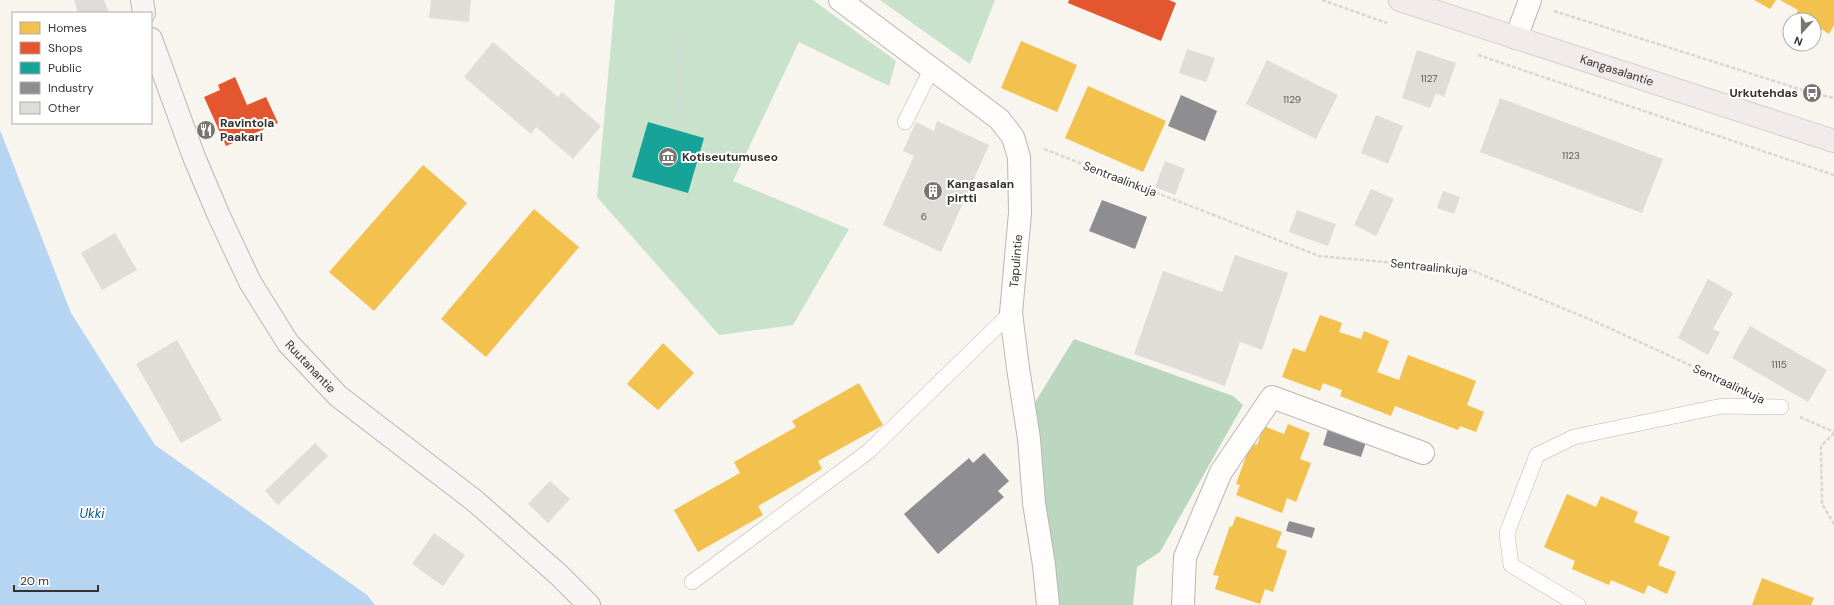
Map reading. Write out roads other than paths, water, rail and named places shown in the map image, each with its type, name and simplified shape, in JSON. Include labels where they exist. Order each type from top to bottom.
[{"type":"main road","points":[[142,0],[144,12]]},
{"type":"main road","name":"Kangasalantie","points":[[1400,0],[1834,140]]},
{"type":"main road","name":"Ruutanantie","points":[[152,42],[194,157],[219,216],[250,282],[288,343],[338,396],[475,501],[559,575],[589,605]]},
{"type":"street","name":"Tapulintie","points":[[840,0],[931,70],[999,119],[1013,137],[1019,157],[1020,213],[1011,313],[1029,439],[1034,503],[1044,565],[1048,605]]},
{"type":"street","points":[[1516,38],[1529,2]]},
{"type":"street","points":[[1183,605],[1185,557],[1221,472],[1272,396],[1423,453]]},
{"type":"lane","points":[[905,122],[931,70]]},
{"type":"lane","points":[[692,582],[868,452],[1011,313]]},
{"type":"lane","points":[[1578,605],[1511,565],[1507,533],[1537,455],[1574,437],[1722,406],[1781,408]]},
{"type":"water","name":"Ukki","points":[[0,130],[71,313],[155,445],[367,595],[375,605],[0,605]]},
{"type":"place","name":"Urkutehdas","points":[[1812,93]]},
{"type":"place","name":"Ravintola Paakari","points":[[206,130]]},
{"type":"place","name":"Kotiseutumuseo","points":[[668,157]]},
{"type":"place","name":"Kangasalan pirtti","points":[[933,191]]}]
